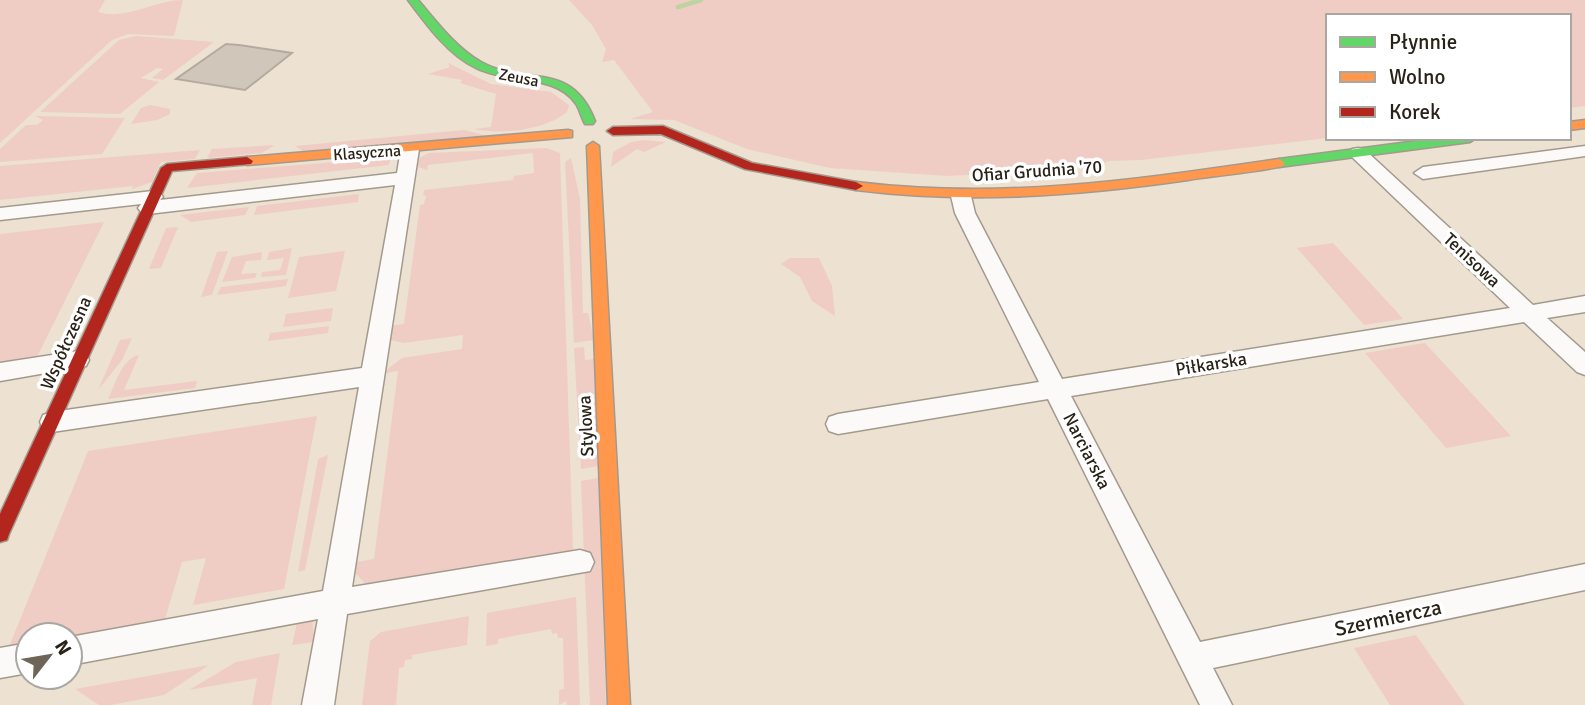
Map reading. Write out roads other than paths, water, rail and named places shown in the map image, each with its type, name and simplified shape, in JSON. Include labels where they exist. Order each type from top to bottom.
[{"type":"street","name":"Zeusa","points":[[414,0],[476,64],[490,71],[567,87],[581,96],[587,107],[589,121]]},
{"type":"street","points":[[589,121],[606,123],[613,131],[608,140],[593,146],[574,144],[568,134],[575,126],[589,121]]},
{"type":"street","name":"Ofiar Grudnia '70","points":[[613,131],[663,130],[749,166],[807,179],[891,191],[961,196],[1049,191],[1154,180],[1455,140]]},
{"type":"street","name":"Klasyczna","points":[[167,168],[568,134]]},
{"type":"street","points":[[1532,140],[1551,155]]},
{"type":"street","name":"Stylowa","points":[[593,146],[619,705]]},
{"type":"street","points":[[318,705],[403,178],[410,149]]},
{"type":"street","points":[[1423,173],[1585,151]]},
{"type":"street","name":"Tenisowa","points":[[1359,153],[1585,366]]},
{"type":"street","name":"Współczesna","points":[[0,534],[167,168]]},
{"type":"street","points":[[0,214],[403,178]]},
{"type":"street","name":"Narciarska","points":[[961,196],[965,213],[1216,705]]},
{"type":"street","name":"Piłkarska","points":[[838,424],[1585,304]]},
{"type":"street","points":[[0,372],[78,360]]},
{"type":"street","points":[[52,422],[371,376]]},
{"type":"street","points":[[84,648],[335,602],[372,599],[580,562]]},
{"type":"street","name":"Szermiercza","points":[[1192,658],[1585,578]]},
{"type":"waterway","points":[[678,7],[701,0]]}]
